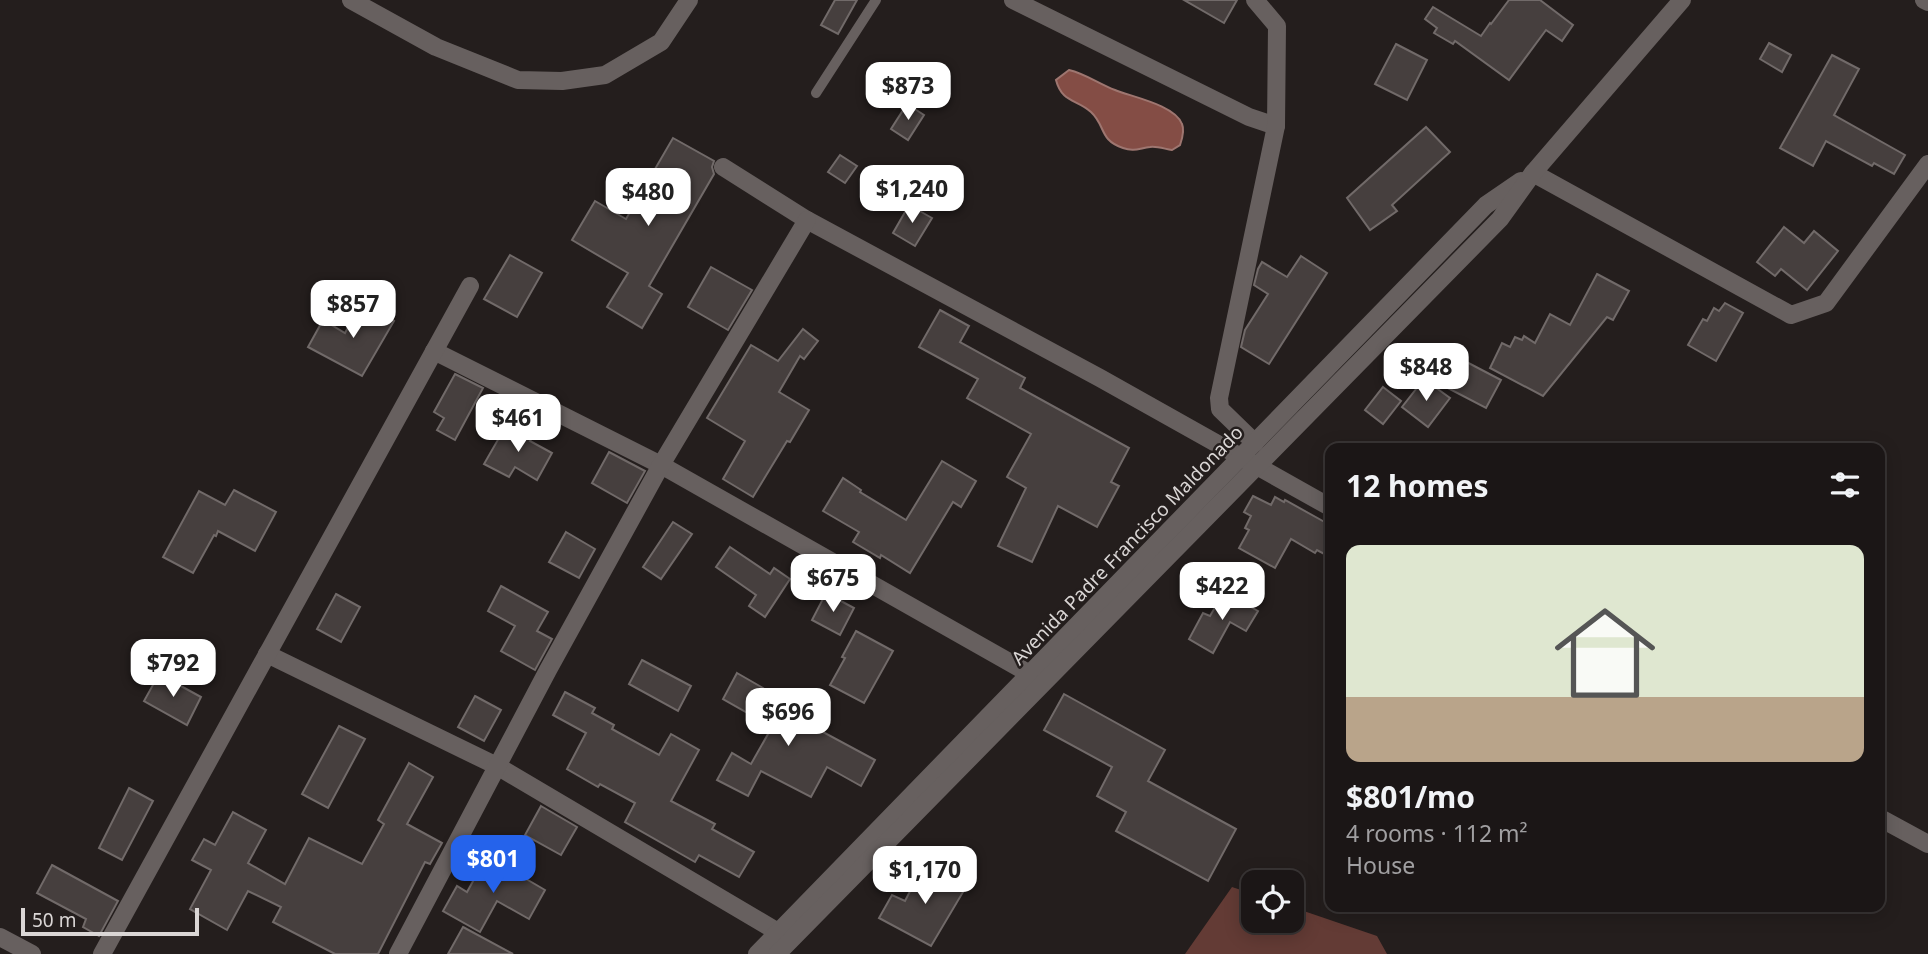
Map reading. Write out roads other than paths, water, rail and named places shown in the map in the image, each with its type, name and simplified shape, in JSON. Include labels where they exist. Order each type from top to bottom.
[{"type":"street","points":[[351,0],[436,47],[519,80],[562,81],[605,75],[661,42],[689,0]]},
{"type":"street","points":[[1013,0],[1249,117],[1276,126]]},
{"type":"street","points":[[1255,0],[1277,26],[1276,126],[1219,398],[1220,409],[1255,443]]},
{"type":"street","name":"Avenida Padre Francisco Maldonado","points":[[757,954],[1030,674],[1500,219],[1533,173],[1682,0]]},
{"type":"street","points":[[1533,173],[1791,316],[1826,303],[1928,164]]},
{"type":"street","points":[[723,167],[807,220],[1135,397],[1325,503]]},
{"type":"street","name":"Avenida Padre Francisco Maldonado","points":[[777,954],[1248,462],[1255,443],[1486,205],[1533,173]]},
{"type":"street","points":[[398,954],[661,465],[807,220]]},
{"type":"street","points":[[102,954],[470,286]]},
{"type":"street","points":[[434,351],[661,465],[1030,674]]},
{"type":"street","points":[[267,654],[497,766],[778,932]]},
{"type":"street","points":[[1885,821],[1928,844]]},
{"type":"street","points":[[0,937],[32,954]]},
{"type":"lane","points":[[816,93],[876,0]]}]
